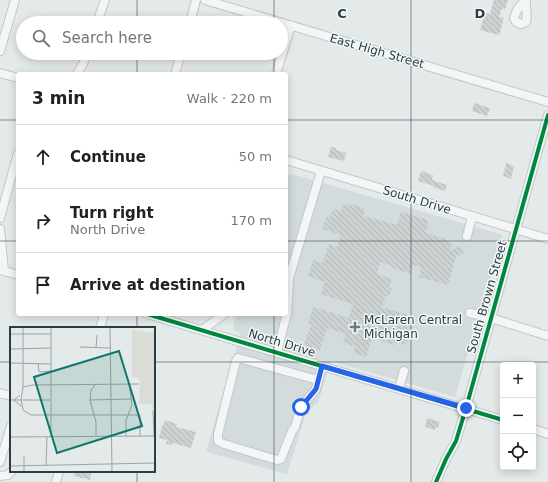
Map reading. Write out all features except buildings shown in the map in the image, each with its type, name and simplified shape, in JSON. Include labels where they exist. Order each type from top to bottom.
[{"type":"street","points":[[0,51],[15,0]]},
{"type":"street","points":[[99,16],[105,0]]},
{"type":"street","points":[[192,16],[196,0]]},
{"type":"street","name":"East High Street","points":[[205,0],[260,16]]},
{"type":"street","name":"East High Street","points":[[288,24],[548,102]]},
{"type":"street","points":[[288,35],[291,25]]},
{"type":"street","points":[[78,72],[84,60]]},
{"type":"street","points":[[176,72],[179,60]]},
{"type":"street","points":[[277,72],[280,60]]},
{"type":"street","points":[[0,73],[16,77]]},
{"type":"street","name":"South Brown Street","points":[[436,482],[456,441],[517,230],[548,115]]},
{"type":"street","name":"South Drive","points":[[288,161],[548,239]]},
{"type":"street","points":[[288,313],[289,278],[321,171]]},
{"type":"street","points":[[0,218],[15,178]]},
{"type":"street","points":[[467,236],[472,217]]},
{"type":"street","points":[[0,229],[2,270],[16,274]]},
{"type":"street","points":[[470,313],[548,336]]},
{"type":"street","points":[[100,327],[103,316]]},
{"type":"street","name":"North Drive","points":[[153,316],[500,419]]},
{"type":"street","points":[[202,330],[221,316]]},
{"type":"street","points":[[276,352],[287,316]]},
{"type":"street","points":[[318,380],[238,358],[218,434],[218,441],[277,460],[281,459],[295,427],[301,407],[316,389],[322,366]]},
{"type":"street","points":[[399,388],[404,371]]},
{"type":"street","points":[[0,393],[10,396]]},
{"type":"street","points":[[0,462],[10,429]]},
{"type":"street","points":[[536,430],[548,434]]},
{"type":"street","points":[[0,476],[8,475],[11,472]]},
{"type":"street","points":[[56,482],[59,472]]},
{"type":"shaded area","name":"McLaren Central Michigan","points":[[292,174],[503,235],[455,397],[331,361],[318,403],[306,412],[287,474],[206,452],[241,332],[234,331],[236,316],[288,316],[288,175]]},
{"type":"cycle path","points":[[436,482],[456,441],[548,115]]},
{"type":"cycle path","points":[[154,316],[500,419]]},
{"type":"place","name":"McLaren Central Michigan","points":[[355,327]]},
{"type":"route","points":[[301,407],[316,389],[322,366],[466,408]]}]
